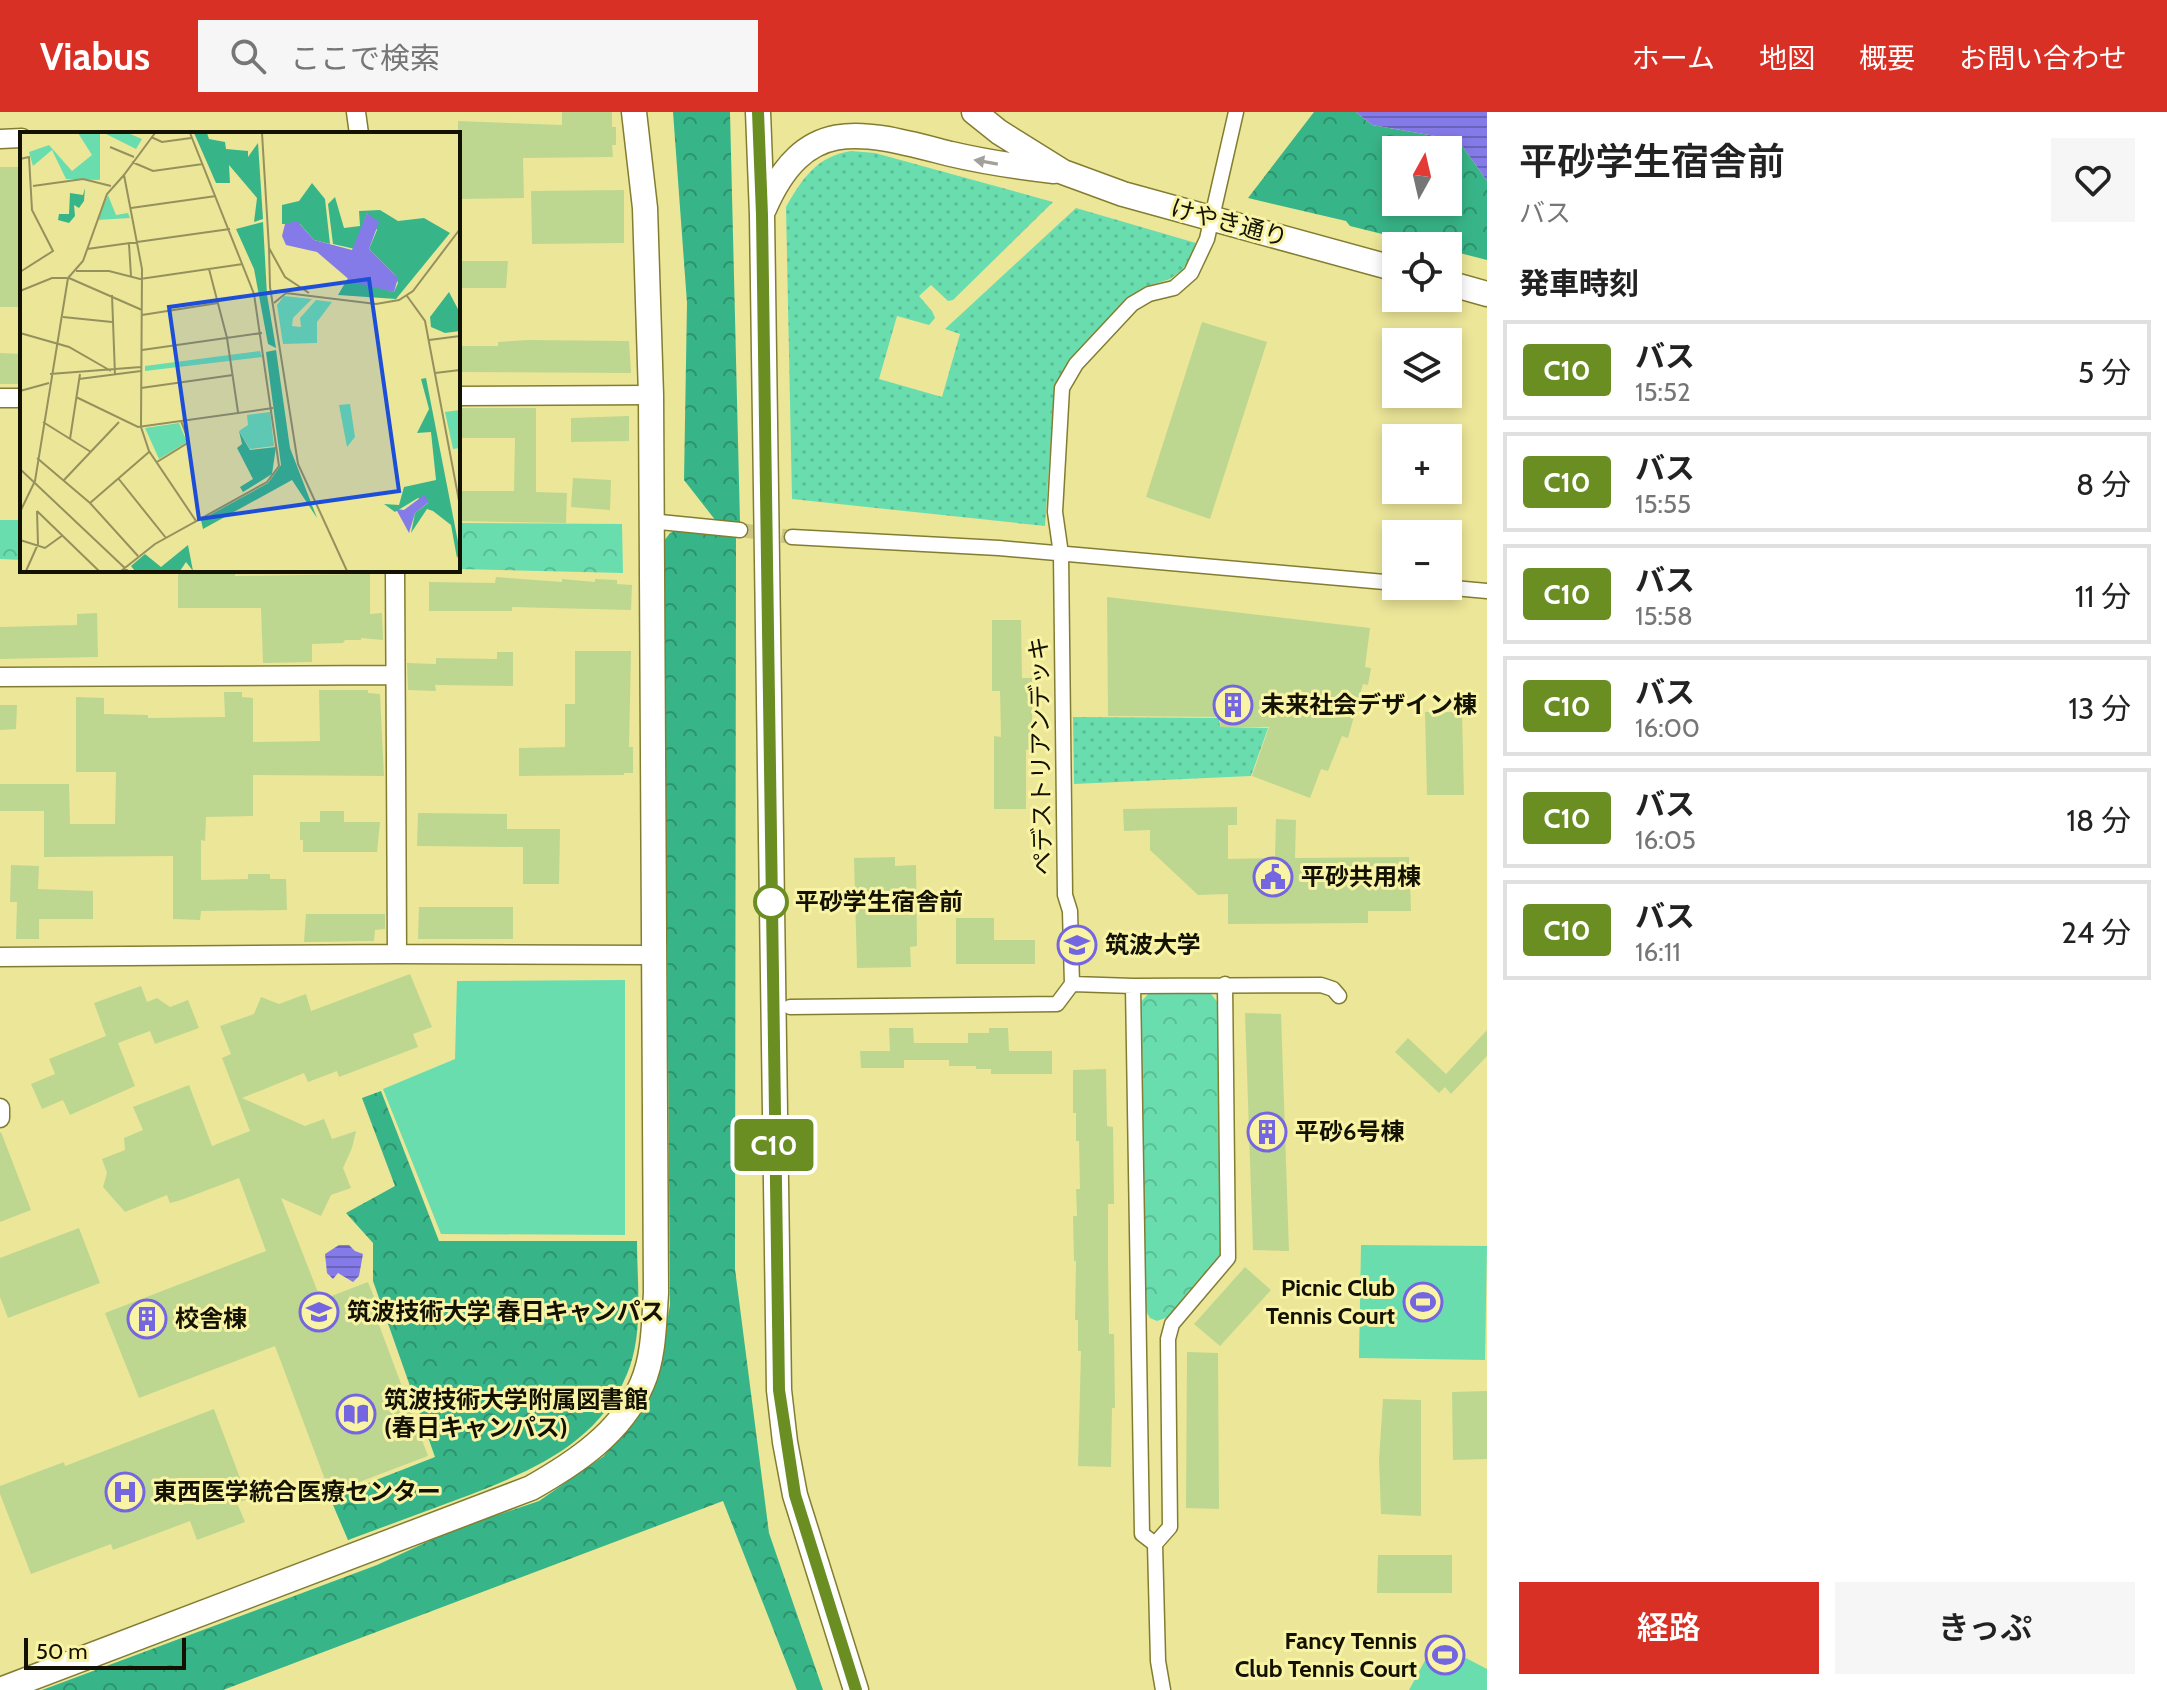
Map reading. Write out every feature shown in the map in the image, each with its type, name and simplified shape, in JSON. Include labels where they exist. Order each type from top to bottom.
[{"type":"street","points":[[356,112],[359,132]]},
{"type":"street","points":[[0,1690],[531,1488],[566,1468],[595,1446],[618,1422],[642,1385],[654,1332],[656,1293],[651,395],[645,208],[634,112]]},
{"type":"street","points":[[758,112],[779,1390],[795,1495],[856,1690]]},
{"type":"street","points":[[974,112],[999,132],[1063,172]]},
{"type":"street","name":"ペデストリアンデッキ","points":[[1072,984],[1070,911],[1065,895],[1061,554],[1055,512],[1062,388],[1076,364],[1132,304],[1149,294],[1174,288],[1191,273],[1207,239],[1236,112]]},
{"type":"street","points":[[762,215],[775,183],[802,151],[840,132],[863,132],[985,162],[1063,172]]},
{"type":"street","points":[[0,139],[20,138]]},
{"type":"street","name":"けやき通り","points":[[1063,172],[1123,194],[1382,265]]},
{"type":"street","points":[[1462,287],[1487,294]]},
{"type":"street","points":[[460,396],[651,395]]},
{"type":"street","points":[[650,521],[740,530]]},
{"type":"street","points":[[792,537],[1061,554],[1382,582]]},
{"type":"street","points":[[395,572],[397,954]]},
{"type":"street","points":[[1462,589],[1487,591]]},
{"type":"street","points":[[0,677],[394,675]]},
{"type":"street","points":[[0,957],[653,955]]},
{"type":"street","points":[[790,1007],[1057,1004],[1072,984],[1321,985],[1333,989],[1339,996]]},
{"type":"street","points":[[1163,1690],[1158,1661],[1155,1544],[1170,1527],[1168,1339],[1172,1324],[1228,1258],[1225,984]]},
{"type":"street","points":[[1133,986],[1142,1534],[1155,1544]]},
{"type":"street","points":[[0,1108],[0,1118]]},
{"type":"street","points":[[1138,1339],[1168,1339]]},
{"type":"green space","points":[[673,112],[730,112],[740,523],[716,521],[684,480],[687,303]]},
{"type":"green space","points":[[1314,112],[1356,112],[1372,125],[1435,136],[1382,136],[1382,216],[1462,216],[1462,146],[1487,181],[1487,260],[1462,254],[1462,232],[1382,234],[1350,226],[1346,221],[1248,198]]},
{"type":"green space","points":[[851,151],[875,153],[1053,202],[953,300],[948,301],[931,285],[919,296],[935,318],[929,325],[897,316],[879,379],[942,397],[960,334],[945,329],[1076,208],[1196,243],[1182,270],[1129,298],[1065,370],[1054,392],[1045,526],[792,499],[786,207],[812,170],[829,158]]},
{"type":"green space","points":[[0,520],[20,520],[20,560],[0,559]]},
{"type":"green space","points":[[460,523],[622,524],[623,573],[460,569]]},
{"type":"green space","points":[[682,529],[736,534],[735,1269],[769,1533],[823,1690],[797,1690],[723,1501],[223,1690],[42,1690],[377,1565],[453,1530],[539,1501],[604,1456],[656,1383],[670,1305],[664,541],[670,533]]},
{"type":"green space","points":[[1073,717],[1219,718],[1220,727],[1268,728],[1251,776],[1074,784]]},
{"type":"green space","points":[[625,980],[625,1235],[441,1234],[383,1089],[455,1059],[457,981]]},
{"type":"green space","points":[[1148,994],[1211,994],[1219,1004],[1222,1253],[1171,1316],[1157,1321],[1150,1318],[1145,1310],[1140,1003]]},
{"type":"green space","points":[[381,1091],[439,1241],[637,1241],[638,1326],[632,1359],[614,1399],[578,1439],[556,1455],[507,1480],[348,1540],[330,1498],[435,1457],[373,1281],[373,1243],[346,1213],[395,1186],[362,1098]]},
{"type":"green space","name":"Picnic Club Tennis Court","points":[[1361,1245],[1487,1246],[1485,1360],[1359,1358]]},
{"type":"green space","name":"Fancy Tennis Club Tennis Court","points":[[1435,1642],[1487,1669],[1487,1690],[1409,1690]]},
{"type":"shaded area","points":[[1356,112],[1487,112],[1487,181],[1462,146],[1462,136],[1435,136],[1372,125]]},
{"type":"shaded area","points":[[339,1245],[349,1245],[363,1254],[359,1276],[353,1282],[338,1273],[333,1279],[327,1273],[325,1254]]},
{"type":"building","points":[[562,112],[612,112],[612,127],[616,127],[613,157],[523,158],[524,198],[460,199],[458,121],[562,125]]},
{"type":"building","points":[[0,167],[20,167],[20,307],[0,307]]},
{"type":"building","points":[[624,190],[624,243],[532,244],[531,191]]},
{"type":"building","points":[[460,261],[508,261],[506,288],[460,288]]},
{"type":"building","points":[[1202,322],[1267,342],[1210,519],[1146,497]]},
{"type":"building","points":[[629,341],[631,373],[460,372],[460,346],[498,346],[498,342]]},
{"type":"building","points":[[0,353],[20,354],[20,384],[0,384]]},
{"type":"building","points":[[460,408],[536,408],[536,492],[567,493],[566,523],[460,521],[460,491],[514,491],[515,438],[460,438]]},
{"type":"building","points":[[629,416],[629,441],[571,442],[571,418]]},
{"type":"building","points":[[573,478],[611,480],[610,510],[571,507]]},
{"type":"building","points":[[178,572],[235,572],[235,576],[370,574],[370,614],[382,613],[383,640],[361,638],[343,643],[312,644],[312,662],[263,663],[261,608],[178,608]]},
{"type":"building","points":[[496,577],[562,582],[562,579],[617,580],[617,584],[632,585],[631,610],[512,607],[512,611],[429,611],[429,582],[495,583]]},
{"type":"building","name":"未来社会デザイン棟","points":[[1107,597],[1370,628],[1365,667],[1371,668],[1368,685],[1363,684],[1348,738],[1342,736],[1328,771],[1321,769],[1310,798],[1252,776],[1269,727],[1220,727],[1221,717],[1108,716]]},
{"type":"building","points":[[97,613],[98,657],[0,659],[0,627],[77,625],[77,614]]},
{"type":"building","points":[[992,620],[1021,620],[1022,678],[1032,678],[1032,749],[1026,750],[1026,809],[994,809],[994,736],[1001,737],[1000,691],[992,691]]},
{"type":"building","points":[[575,651],[631,651],[629,747],[633,747],[633,773],[519,776],[519,748],[565,747],[565,704],[575,704]]},
{"type":"building","points":[[497,652],[513,652],[513,686],[435,685],[436,691],[408,690],[407,663],[436,664],[436,658],[497,659]]},
{"type":"building","points":[[319,690],[368,690],[368,693],[380,694],[384,776],[253,775],[253,816],[206,817],[205,841],[201,840],[201,880],[248,879],[248,874],[270,874],[270,879],[286,879],[287,910],[201,911],[200,920],[173,919],[173,856],[44,857],[44,811],[0,811],[0,784],[69,784],[70,824],[115,824],[116,772],[76,772],[76,697],[104,698],[104,714],[148,715],[148,718],[225,717],[224,692],[242,692],[242,697],[253,698],[253,742],[320,741]]},
{"type":"building","points":[[0,705],[17,705],[16,729],[0,730]]},
{"type":"building","points":[[1425,712],[1462,712],[1464,795],[1427,795]]},
{"type":"building","name":"平砂共用棟","points":[[1237,807],[1237,825],[1228,825],[1228,859],[1275,858],[1276,819],[1296,820],[1295,858],[1409,857],[1411,911],[1368,911],[1368,923],[1228,924],[1228,894],[1198,895],[1150,850],[1150,830],[1124,831],[1123,809]]},
{"type":"building","points":[[320,811],[344,811],[344,822],[380,822],[377,852],[303,852],[300,822],[320,822]]},
{"type":"building","points":[[418,813],[507,814],[507,829],[560,829],[559,884],[523,884],[523,847],[417,846]]},
{"type":"building","points":[[895,857],[895,866],[916,865],[917,946],[910,947],[911,967],[857,968],[854,858]]},
{"type":"building","points":[[11,865],[39,866],[38,889],[93,891],[93,919],[39,919],[39,939],[16,939],[17,902],[10,902]]},
{"type":"building","points":[[419,907],[513,907],[513,939],[418,939]]},
{"type":"building","points":[[306,914],[385,914],[385,929],[375,930],[374,941],[304,942]]},
{"type":"building","points":[[956,918],[994,918],[994,940],[1035,940],[1035,964],[956,964]]},
{"type":"building","points":[[410,974],[432,1027],[413,1034],[418,1047],[339,1077],[337,1071],[308,1082],[304,1073],[242,1098],[305,1126],[324,1119],[332,1139],[356,1131],[343,1168],[351,1188],[331,1195],[321,1216],[281,1198],[321,1300],[368,1282],[377,1304],[372,1306],[428,1456],[330,1493],[275,1346],[139,1398],[105,1313],[266,1251],[239,1178],[181,1200],[170,1203],[167,1195],[125,1212],[103,1187],[107,1173],[102,1159],[125,1150],[124,1138],[143,1130],[133,1107],[189,1085],[212,1146],[250,1131],[222,1058],[231,1054],[220,1026],[254,1014],[261,997],[279,1004],[306,994],[311,1011]]},
{"type":"building","points":[[141,986],[147,1002],[157,998],[170,1007],[188,1000],[199,1028],[155,1044],[150,1031],[118,1043],[135,1086],[70,1115],[63,1100],[42,1109],[31,1084],[55,1074],[49,1059],[106,1036],[94,1003]]},
{"type":"building","name":"平砂6号棟","points":[[1245,1013],[1281,1014],[1289,1251],[1253,1250]]},
{"type":"building","points":[[889,1028],[913,1028],[914,1043],[968,1043],[968,1033],[989,1033],[989,1028],[1008,1028],[1009,1051],[1052,1051],[1052,1074],[991,1074],[991,1069],[976,1069],[976,1066],[949,1066],[949,1060],[904,1060],[904,1068],[861,1068],[860,1051],[890,1051]]},
{"type":"building","points":[[1487,1030],[1487,1056],[1451,1094],[1445,1087],[1439,1093],[1395,1052],[1408,1038],[1446,1074]]},
{"type":"building","points":[[1106,1069],[1107,1126],[1113,1127],[1114,1204],[1108,1204],[1109,1334],[1114,1334],[1115,1408],[1112,1408],[1111,1467],[1078,1466],[1081,1351],[1078,1351],[1078,1320],[1075,1320],[1073,1216],[1077,1216],[1076,1189],[1080,1189],[1079,1141],[1076,1141],[1076,1113],[1073,1113],[1073,1070]]},
{"type":"building","points":[[0,1133],[31,1210],[0,1222]]},
{"type":"building","points":[[79,1228],[100,1283],[8,1318],[0,1297],[0,1258]]},
{"type":"building","points":[[1245,1267],[1271,1290],[1220,1346],[1194,1324]]},
{"type":"building","points":[[1187,1352],[1218,1353],[1219,1509],[1186,1508]]},
{"type":"building","points":[[1487,1391],[1487,1459],[1453,1460],[1452,1392]]},
{"type":"building","points":[[1383,1399],[1421,1400],[1421,1516],[1381,1514],[1379,1460]]},
{"type":"building","name":"東西医学統合医療センター","points":[[214,1409],[248,1499],[237,1503],[245,1522],[197,1540],[190,1521],[113,1550],[111,1544],[31,1574],[0,1494],[0,1486],[64,1462],[65,1466]]},
{"type":"building","points":[[1378,1555],[1452,1555],[1452,1593],[1377,1593]]},
{"type":"tunnel","points":[[740,530],[792,537]]},
{"type":"bus line","name":"C10","points":[[758,112],[779,1390],[795,1495],[856,1690]]},
{"type":"place","name":"未来社会デザイン棟","points":[[1233,705]]},
{"type":"place","name":"平砂共用棟","points":[[1273,877]]},
{"type":"place","name":"平砂学生宿舎前","points":[[771,902]]},
{"type":"place","name":"筑波大学","points":[[1077,945]]},
{"type":"place","name":"平砂6号棟","points":[[1267,1132]]},
{"type":"place","name":"Picnic Club Tennis Court","points":[[1423,1302]]},
{"type":"place","name":"筑波技術大学 春日キャンパス","points":[[319,1312]]},
{"type":"place","name":"校舎棟","points":[[147,1319]]},
{"type":"place","name":"筑波技術大学附属図書館 (春日キャンパス)","points":[[356,1414]]},
{"type":"place","name":"東西医学統合医療センター","points":[[125,1492]]},
{"type":"place","name":"Fancy Tennis Club Tennis Court","points":[[1445,1655]]}]
